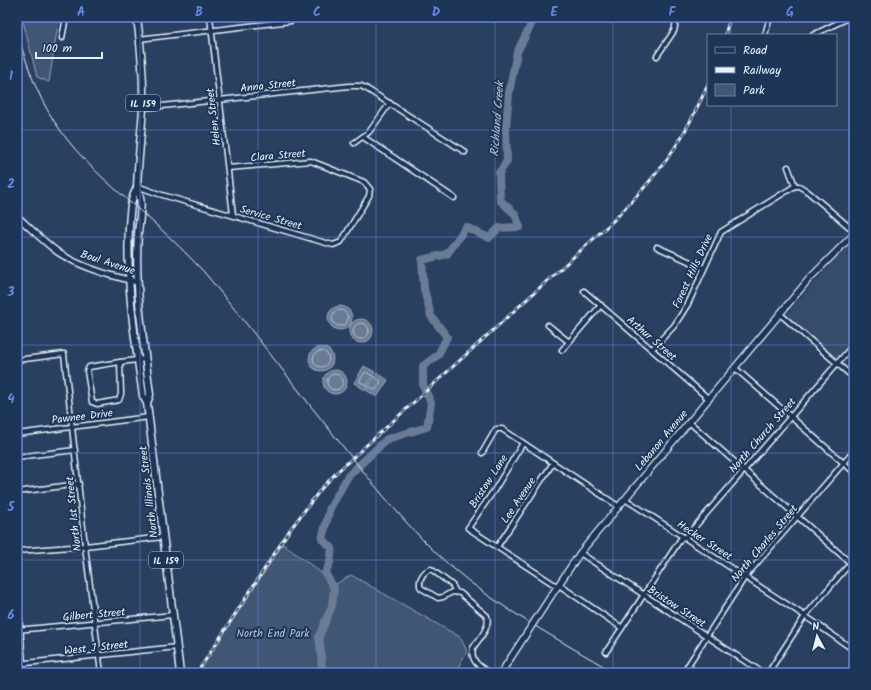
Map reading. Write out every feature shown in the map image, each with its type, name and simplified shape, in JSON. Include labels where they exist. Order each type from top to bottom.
[{"type":"main road","name":"North Illinois Street","points":[[137,17],[141,58],[143,108],[137,187],[140,198],[137,242],[137,282],[150,395],[147,403]]},
{"type":"main road","name":"North Illinois Street","points":[[137,187],[132,197],[128,280],[137,360],[143,396],[147,403],[149,417],[180,673]]},
{"type":"main road","name":"Lebanon Avenue","points":[[501,673],[580,553],[809,279],[854,233]]},
{"type":"street","points":[[62,38],[66,17]]},
{"type":"street","name":"Helen Street","points":[[210,17],[233,215]]},
{"type":"street","points":[[657,56],[674,31],[677,17]]},
{"type":"street","points":[[765,34],[770,17]]},
{"type":"street","points":[[815,34],[844,20],[846,17]]},
{"type":"street","points":[[139,38],[291,21]]},
{"type":"street","name":"Anna Street","points":[[143,108],[349,86],[361,86],[465,152]]},
{"type":"street","points":[[354,143],[369,132],[390,103]]},
{"type":"street","points":[[363,137],[454,198]]},
{"type":"street","name":"Clara Street","points":[[228,168],[311,161],[364,182],[370,189]]},
{"type":"street","points":[[788,166],[795,186],[799,186],[806,190],[854,233]]},
{"type":"street","name":"Forest Hills Drive","points":[[652,349],[674,326],[688,304],[721,232],[795,186]]},
{"type":"street","name":"Service Street","points":[[137,187],[333,245],[342,242],[369,196],[370,189]]},
{"type":"street","name":"Boul Avenue","points":[[17,216],[46,243],[63,255],[82,265],[137,282]]},
{"type":"street","points":[[657,247],[704,268]]},
{"type":"street","name":"Arthur Street","points":[[584,291],[708,399]]},
{"type":"street","points":[[562,350],[601,305]]},
{"type":"street","points":[[780,314],[854,378]]},
{"type":"street","points":[[548,325],[569,342]]},
{"type":"street","name":"North Church Street","points":[[606,652],[684,537],[790,416],[838,364],[854,344]]},
{"type":"street","name":"North 1st Street","points":[[17,360],[64,354],[85,546],[101,673]]},
{"type":"street","points":[[120,362],[121,394],[119,400],[97,404],[92,402],[87,371],[89,367],[120,362],[146,359]]},
{"type":"street","points":[[735,368],[854,472]]},
{"type":"street","name":"Pawnee Drive","points":[[17,434],[149,417]]},
{"type":"street","points":[[689,422],[852,565]]},
{"type":"street","points":[[482,453],[496,429],[502,429],[618,506]]},
{"type":"street","name":"Bristow Lane","points":[[497,547],[468,528],[495,489],[523,443]]},
{"type":"street","points":[[17,457],[75,450]]},
{"type":"street","name":"North Charles Street","points":[[682,673],[746,577],[854,451]]},
{"type":"street","name":"Lee Avenue","points":[[497,547],[553,463]]},
{"type":"street","points":[[17,492],[79,484]]},
{"type":"street","name":"Hecker Street","points":[[625,499],[746,577],[854,650]]},
{"type":"street","points":[[17,551],[85,546],[163,537]]},
{"type":"street","points":[[497,547],[622,628]]},
{"type":"street","name":"Bristow Street","points":[[580,553],[763,673]]},
{"type":"street","points":[[768,673],[805,616],[852,565],[854,559]]},
{"type":"street","points":[[456,592],[438,598],[421,588],[420,578],[431,569],[452,585],[456,592],[460,593],[488,616],[488,626],[473,648],[472,652],[475,664],[489,673]]},
{"type":"street","points":[[17,596],[23,663]]},
{"type":"street","name":"Gilbert Street","points":[[19,630],[173,615]]},
{"type":"street","name":"West J Street","points":[[17,664],[177,647]]},
{"type":"street","points":[[687,666],[698,673]]},
{"type":"shaded area","points":[[846,247],[854,254],[854,339],[836,359],[786,315]]},
{"type":"green space","points":[[22,17],[59,17],[49,82],[37,77]]},
{"type":"green space","name":"North End Park","points":[[283,544],[336,584],[351,575],[460,637],[467,651],[455,673],[392,673],[368,670],[362,673],[198,673]]},
{"type":"water","points":[[340,306],[345,307],[351,313],[351,323],[345,329],[340,330],[335,329],[329,323],[328,318],[329,313],[335,307]]},
{"type":"water","points":[[361,319],[366,320],[372,326],[372,336],[366,342],[361,343],[356,342],[350,336],[349,331],[350,326],[356,320]]},
{"type":"water","points":[[321,347],[326,348],[332,354],[332,364],[326,370],[321,371],[316,370],[310,364],[309,359],[310,354],[316,348]]},
{"type":"water","points":[[364,366],[375,372],[365,390],[354,383]]},
{"type":"water","points":[[335,370],[340,371],[346,377],[346,387],[340,393],[335,394],[330,393],[324,387],[323,382],[324,377],[330,371]]},
{"type":"water","points":[[377,373],[388,380],[377,397],[366,390]]},
{"type":"waterway","name":"Richland Creek","points":[[321,673],[319,636],[332,606],[334,588],[325,573],[330,563],[332,548],[322,539],[330,508],[348,476],[387,439],[427,427],[431,403],[423,385],[423,366],[438,355],[447,337],[431,316],[424,289],[422,260],[447,254],[466,227],[489,238],[499,228],[520,227],[515,214],[500,200],[499,173],[507,161],[506,127],[509,93],[517,52],[535,17]]},
{"type":"tram line","points":[[17,31],[37,89],[64,136],[100,175],[167,235],[204,272],[349,454],[409,525],[448,564],[487,595],[529,622],[615,673]]},
{"type":"railway","points":[[725,34],[730,17]]},
{"type":"railway","points":[[197,673],[289,531],[321,489],[337,472],[622,212],[643,190],[671,154],[689,124],[707,87]]}]
